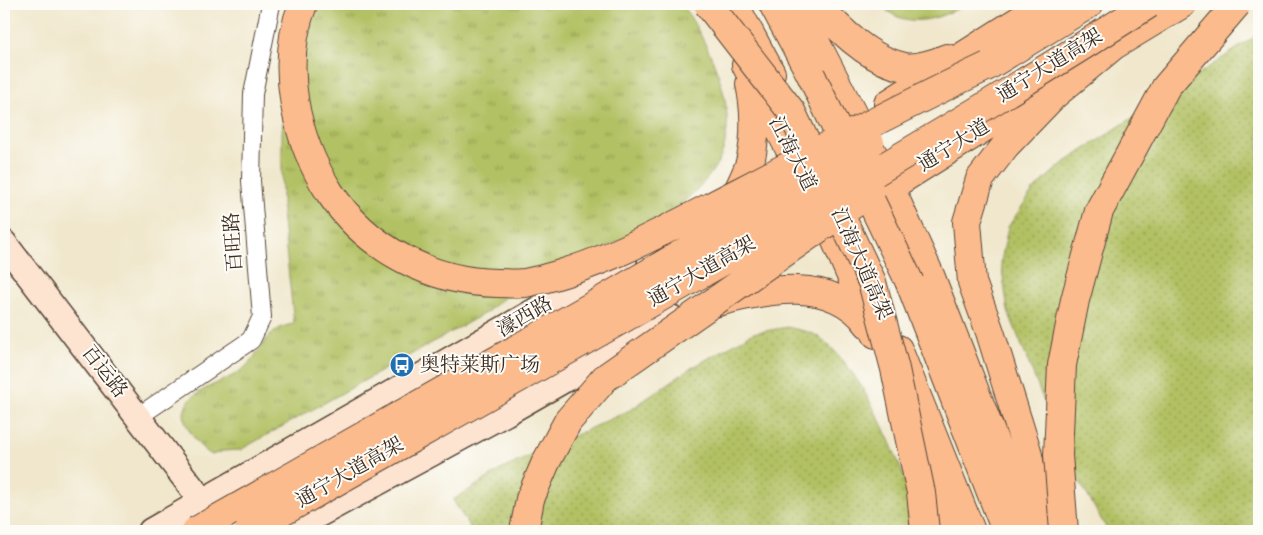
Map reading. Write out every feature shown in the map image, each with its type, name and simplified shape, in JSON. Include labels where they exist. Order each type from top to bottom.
[{"type":"main road","points":[[303,4],[293,51],[293,87],[298,118],[308,153],[320,177],[340,207],[366,235],[405,262],[447,276],[481,282],[523,283],[580,268],[667,229],[908,104],[988,66]]},
{"type":"main road","points":[[708,4],[791,112]]},
{"type":"main road","name":"江海大道","points":[[714,4],[794,161],[829,225],[877,335],[952,531]]},
{"type":"main road","name":"江海大道高架","points":[[734,4],[791,112],[872,282],[971,531]]},
{"type":"main road","name":"江海大道高架","points":[[773,4],[811,75],[910,283],[1006,531]]},
{"type":"main road","points":[[796,4],[890,187],[930,275],[1029,531]]},
{"type":"main road","points":[[816,4],[828,17],[874,55],[906,68],[938,62],[991,38]]},
{"type":"main road","points":[[794,161],[1045,4]]},
{"type":"main road","name":"通宁大道高架","points":[[196,531],[601,302],[874,140],[988,66],[1089,4]]},
{"type":"main road","name":"通宁大道高架","points":[[249,531],[612,325],[1014,90],[1149,4]]},
{"type":"main road","name":"通宁大道","points":[[829,225],[1112,46],[1182,4]]},
{"type":"main road","points":[[1064,531],[1058,455],[1062,366],[1075,300],[1099,211],[1166,87],[1237,4]]},
{"type":"main road","points":[[1044,531],[1026,451],[990,332],[972,282],[967,222],[980,179],[1006,145],[1053,96],[1112,46]]},
{"type":"main road","points":[[736,195],[751,159],[754,136],[753,98],[745,62]]},
{"type":"main road","points":[[524,531],[530,499],[546,462],[568,421],[605,378],[718,301],[1014,90]]},
{"type":"main road","name":"濠西路","points":[[151,531],[794,161]]},
{"type":"main road","points":[[288,531],[506,413],[829,225]]},
{"type":"main road","name":"百运路","points":[[4,243],[139,416],[203,502]]},
{"type":"main road","points":[[872,282],[895,369],[922,493],[925,531]]},
{"type":"main road","points":[[681,312],[749,294],[782,289],[812,292],[845,301],[861,314],[877,335]]},
{"type":"main road","points":[[983,412],[1026,451],[1068,531]]},
{"type":"street","name":"百旺路","points":[[139,416],[251,340],[262,317],[251,182],[253,94],[271,4]]},
{"type":"green space","points":[[308,4],[682,4],[703,39],[720,79],[727,121],[725,141],[719,160],[708,178],[693,194],[654,222],[611,245],[516,290],[487,312],[240,450],[223,451],[212,455],[201,447],[189,430],[184,417],[186,406],[201,391],[244,368],[276,330],[294,324],[282,212],[282,134],[285,89]]},
{"type":"green space","points":[[880,4],[966,4],[945,15],[922,20],[911,20],[900,18]]},
{"type":"green space","points":[[1259,34],[1259,531],[1108,531],[1082,486],[1043,399],[1008,311],[1001,262],[1008,227],[1034,189],[1061,165]]},
{"type":"green space","points":[[788,327],[817,336],[835,352],[852,373],[882,425],[924,531],[472,531],[453,500],[504,468],[630,410],[688,370],[753,333]]},
{"type":"place","name":"奥特莱斯广场","points":[[402,365]]}]
